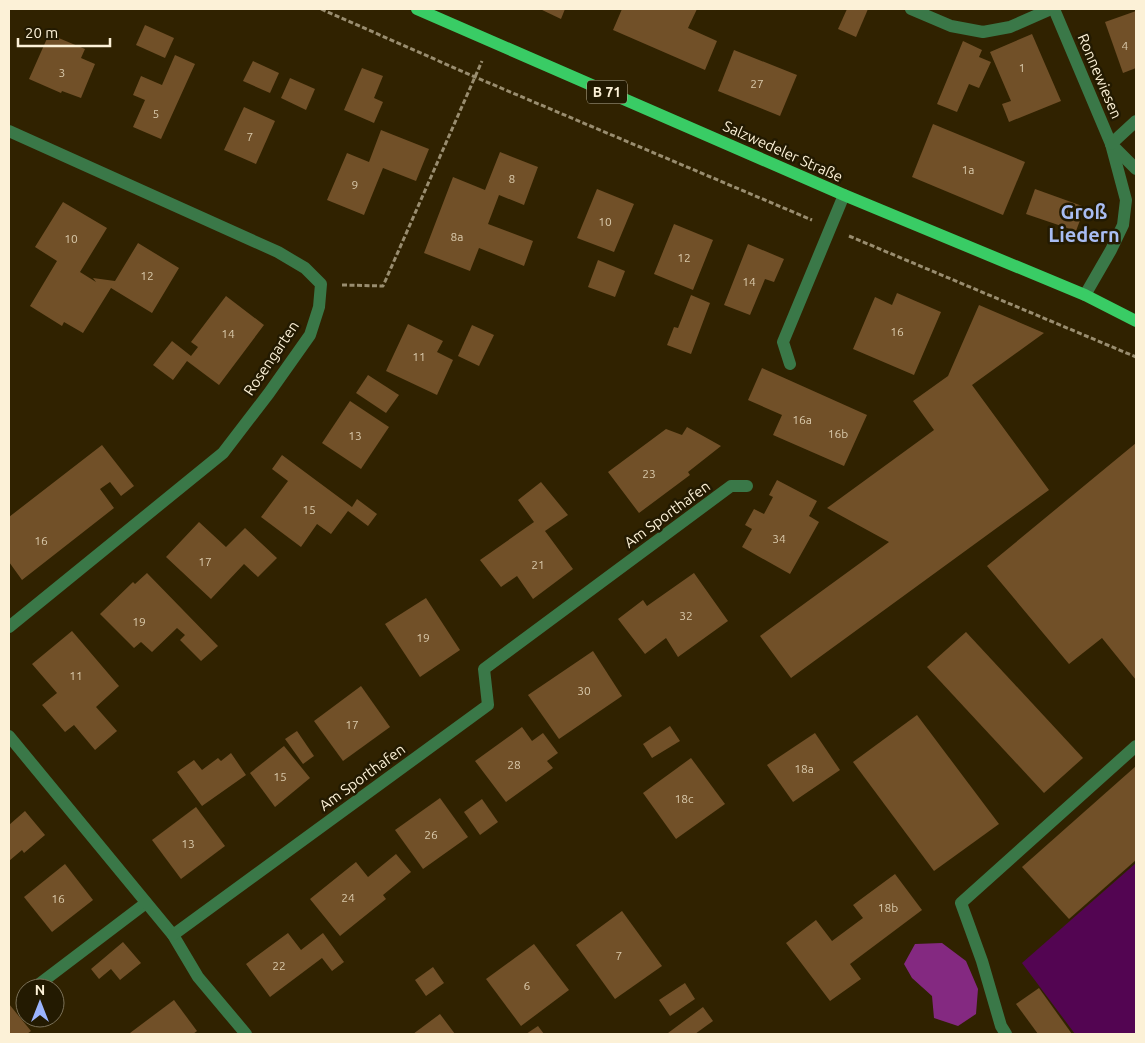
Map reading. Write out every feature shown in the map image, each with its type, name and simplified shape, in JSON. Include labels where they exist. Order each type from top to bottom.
[{"type":"main road","name":"Salzwedeler Straße","points":[[417,9],[844,195],[1085,295],[1135,318]]},
{"type":"street","points":[[910,9],[951,26],[983,32],[1010,27],[1052,9]]},
{"type":"street","name":"Ronnewiesen","points":[[1052,9],[1111,144],[1126,200],[1123,225],[1085,295]]},
{"type":"street","points":[[1136,121],[1111,144],[1136,169]]},
{"type":"street","points":[[9,131],[278,252],[305,268],[321,284]]},
{"type":"street","points":[[790,364],[784,342],[844,195]]},
{"type":"street","name":"Rosengarten","points":[[9,628],[223,454],[310,336],[319,307],[321,284]]},
{"type":"street","name":"Am Sporthafen","points":[[173,935],[488,705],[484,669],[731,486],[747,486]]},
{"type":"street","points":[[9,736],[173,935],[198,976],[246,1034]]},
{"type":"street","points":[[1006,1034],[1001,1026],[982,961],[961,903],[1136,746]]},
{"type":"street","points":[[47,978],[146,903]]},
{"type":"path","points":[[321,9],[475,77],[1136,357]]},
{"type":"path","points":[[321,284],[383,286],[491,41]]},
{"type":"shaded area","points":[[1136,863],[1136,1034],[1075,1034],[1022,963]]},
{"type":"shaded area","points":[[942,943],[966,961],[978,989],[976,1014],[958,1026],[934,1018],[932,996],[912,978],[904,964],[915,944]]},
{"type":"building","points":[[540,9],[565,9],[561,19]]},
{"type":"building","points":[[622,9],[697,9],[688,28],[717,41],[705,70],[613,30]]},
{"type":"building","points":[[847,9],[868,9],[856,37],[838,29]]},
{"type":"building","points":[[1136,11],[1136,68],[1123,73],[1105,22]]},
{"type":"building","points":[[145,25],[174,38],[165,58],[136,45]]},
{"type":"building","points":[[49,34],[85,49],[81,58],[95,64],[81,98],[62,91],[61,93],[29,79]]},
{"type":"building","points":[[1032,34],[1061,101],[1009,122],[1002,104],[1011,101],[990,52]]},
{"type":"building","points":[[963,41],[982,50],[979,57],[991,62],[979,88],[969,84],[957,112],[937,104]]},
{"type":"building","points":[[734,50],[797,75],[780,116],[718,91]]},
{"type":"building","points":[[175,55],[195,64],[161,139],[133,127],[145,100],[133,95],[141,76],[162,85]]},
{"type":"building","points":[[253,61],[279,73],[270,93],[243,81]]},
{"type":"building","points":[[362,68],[383,76],[374,98],[383,102],[374,123],[344,110]]},
{"type":"building","points":[[290,78],[315,89],[306,110],[281,98]]},
{"type":"building","points":[[244,107],[275,121],[256,164],[224,150]]},
{"type":"building","points":[[933,124],[1025,162],[1003,215],[912,177]]},
{"type":"building","points":[[381,130],[429,149],[416,181],[383,168],[364,215],[327,200],[347,153],[369,162]]},
{"type":"building","points":[[500,152],[538,167],[524,205],[499,195],[488,224],[533,241],[524,266],[479,248],[470,271],[424,253],[453,177],[485,190]]},
{"type":"building","points":[[597,189],[634,204],[614,252],[577,238]]},
{"type":"building","points":[[1035,189],[1085,207],[1076,231],[1026,214]]},
{"type":"building","points":[[63,202],[107,228],[80,272],[96,282],[93,278],[115,281],[138,243],[179,268],[152,313],[111,288],[83,333],[64,322],[62,326],[30,306],[57,261],[35,247]]},
{"type":"building","points":[[674,224],[713,240],[693,290],[654,274]]},
{"type":"building","points":[[748,244],[784,259],[774,282],[765,279],[750,315],[724,305]]},
{"type":"building","points":[[598,260],[625,271],[615,297],[588,287]]},
{"type":"building","points":[[897,293],[941,312],[914,375],[853,349],[875,297],[892,305]]},
{"type":"building","points":[[691,295],[710,303],[691,354],[667,345],[674,327],[678,328]]},
{"type":"building","points":[[226,296],[264,325],[219,385],[187,361],[173,380],[153,365],[172,341],[191,356],[198,347],[191,342]]},
{"type":"building","points":[[979,305],[1044,333],[972,385],[1049,490],[791,678],[760,636],[889,542],[827,508],[934,430],[913,401],[948,376]]},
{"type":"building","points":[[408,324],[443,341],[437,352],[453,360],[437,395],[386,371]]},
{"type":"building","points":[[472,325],[494,335],[479,366],[458,356]]},
{"type":"building","points":[[762,368],[867,415],[844,466],[773,435],[782,415],[748,400]]},
{"type":"building","points":[[368,375],[399,395],[386,413],[356,393]]},
{"type":"building","points":[[350,401],[389,427],[361,469],[322,443]]},
{"type":"building","points":[[687,427],[721,446],[688,472],[690,475],[639,513],[608,472],[666,429],[682,435]]},
{"type":"building","points":[[1136,443],[1136,680],[1102,638],[1069,664],[987,566]]},
{"type":"building","points":[[102,445],[134,486],[121,496],[110,482],[100,489],[114,508],[22,580],[9,562],[9,517]]},
{"type":"building","points":[[282,455],[352,507],[357,499],[377,514],[368,526],[348,511],[331,534],[317,524],[301,547],[261,517],[288,481],[272,469]]},
{"type":"building","points":[[777,480],[817,501],[809,516],[819,522],[790,574],[742,547],[752,529],[745,525],[754,509],[764,514],[773,497],[769,495]]},
{"type":"building","points":[[541,482],[568,515],[545,531],[573,569],[533,599],[517,576],[501,587],[480,560],[534,522],[518,500]]},
{"type":"building","points":[[199,522],[226,547],[245,528],[277,558],[258,577],[244,564],[211,599],[166,557]]},
{"type":"building","points":[[147,573],[218,646],[201,661],[180,640],[185,635],[177,628],[152,652],[141,642],[134,648],[100,614],[133,582],[135,584]]},
{"type":"building","points":[[694,573],[728,621],[678,657],[666,638],[645,654],[618,619],[643,600],[647,606]]},
{"type":"building","points":[[426,598],[460,650],[420,677],[385,624]]},
{"type":"building","points":[[72,631],[119,686],[96,707],[117,731],[95,750],[74,725],[65,732],[42,705],[57,693],[32,664]]},
{"type":"building","points":[[966,632],[1083,758],[1044,793],[927,667]]},
{"type":"building","points":[[593,651],[622,696],[559,739],[528,695]]},
{"type":"building","points":[[361,686],[390,727],[343,761],[314,721]]},
{"type":"building","points":[[917,715],[999,824],[934,871],[853,762]]},
{"type":"building","points":[[670,726],[680,741],[652,758],[643,744]]},
{"type":"building","points":[[522,727],[532,741],[543,733],[558,753],[547,761],[553,768],[506,802],[475,761]]},
{"type":"building","points":[[297,731],[314,756],[303,764],[285,739]]},
{"type":"building","points":[[815,733],[840,770],[793,802],[767,765]]},
{"type":"building","points":[[284,746],[310,778],[275,807],[250,773]]},
{"type":"building","points":[[231,753],[246,775],[202,806],[177,772],[194,760],[202,770],[218,758],[221,761]]},
{"type":"building","points":[[691,758],[725,804],[676,839],[643,793]]},
{"type":"building","points":[[1136,766],[1136,860],[1069,919],[1022,867]]},
{"type":"building","points":[[440,798],[468,837],[423,869],[395,830]]},
{"type":"building","points":[[482,799],[498,822],[480,835],[464,812]]},
{"type":"building","points":[[196,807],[225,846],[181,879],[152,840]]},
{"type":"building","points":[[25,811],[45,835],[24,853],[22,850],[9,861],[9,825]]},
{"type":"building","points":[[396,854],[411,872],[383,895],[386,899],[340,936],[310,899],[356,862],[368,877]]},
{"type":"building","points":[[65,864],[93,900],[52,932],[24,897]]},
{"type":"building","points":[[895,874],[922,910],[850,964],[861,979],[830,1001],[786,943],[816,920],[832,941],[863,918],[853,905]]},
{"type":"building","points":[[622,911],[662,966],[615,999],[576,945]]},
{"type":"building","points":[[288,933],[301,950],[323,933],[344,962],[332,971],[322,958],[270,997],[246,964]]},
{"type":"building","points":[[123,942],[141,963],[120,980],[111,969],[99,979],[91,969]]},
{"type":"building","points":[[534,944],[569,990],[521,1026],[486,979]]},
{"type":"building","points":[[433,967],[444,983],[426,996],[415,980]]},
{"type":"building","points":[[685,983],[695,999],[670,1016],[659,1000]]},
{"type":"building","points":[[1039,988],[1072,1034],[1038,1034],[1016,1004]]},
{"type":"building","points":[[174,1000],[197,1031],[193,1034],[130,1033]]},
{"type":"building","points":[[9,1004],[15,1011],[15,1028],[29,1028],[31,1031],[27,1034],[9,1034]]},
{"type":"building","points":[[703,1007],[713,1021],[695,1034],[668,1033]]},
{"type":"building","points":[[440,1014],[455,1034],[413,1034]]},
{"type":"building","points":[[538,1026],[544,1034],[526,1034]]},
{"type":"district","name":"Groß Liedern","points":[[1084,222]]}]
